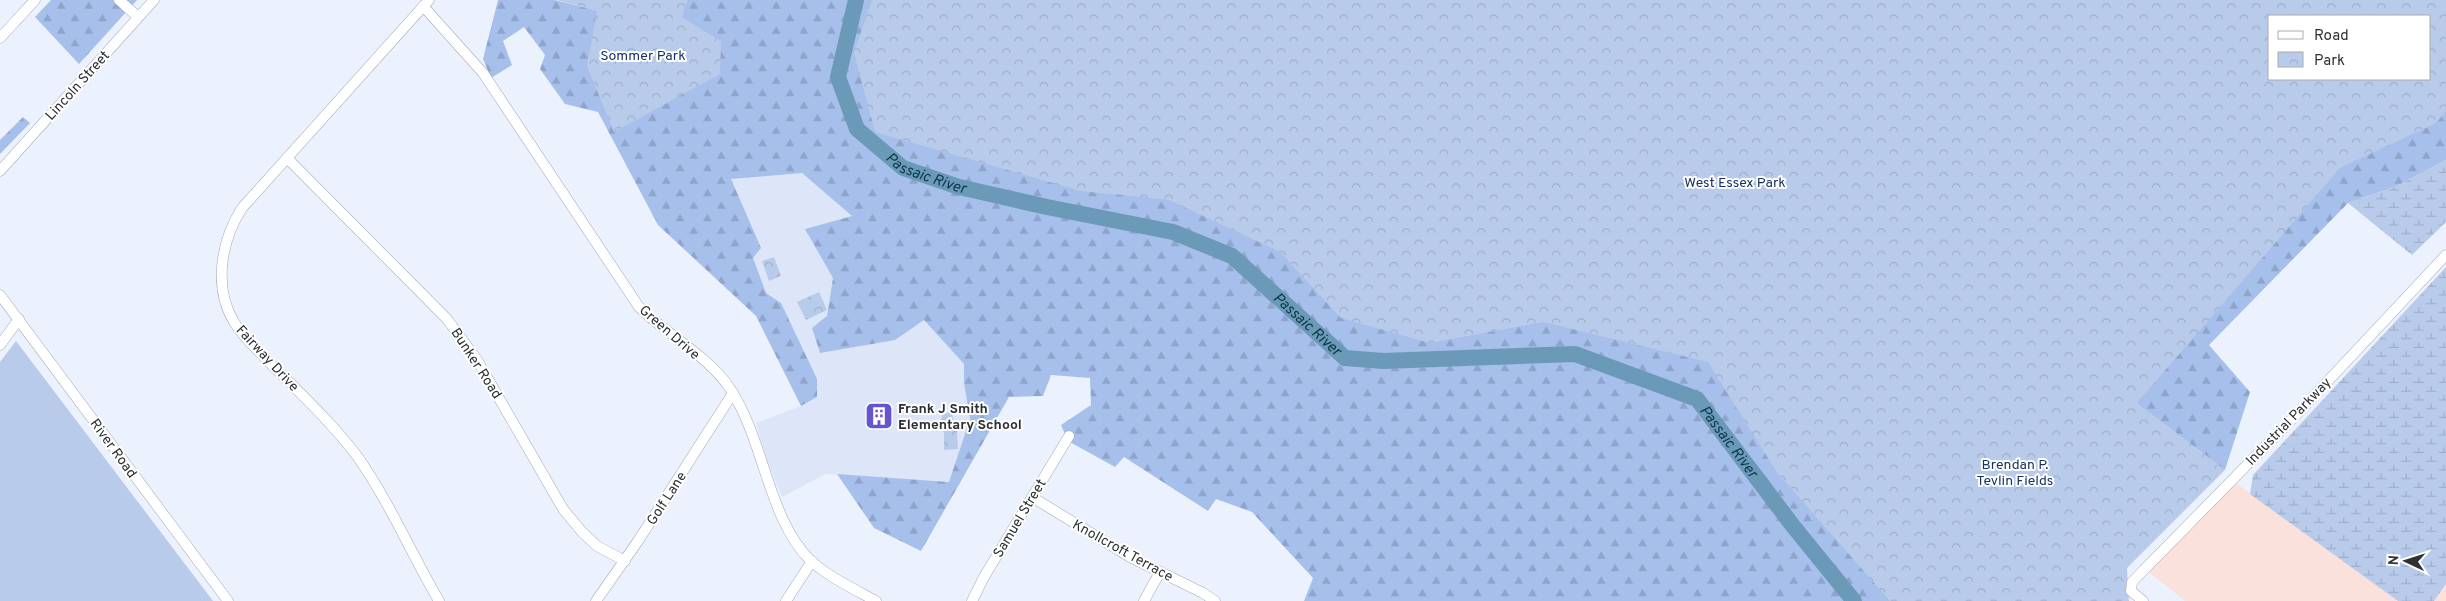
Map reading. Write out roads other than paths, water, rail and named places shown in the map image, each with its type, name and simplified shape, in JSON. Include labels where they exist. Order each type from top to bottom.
[{"type":"street","points":[[0,38],[35,0]]},
{"type":"street","points":[[119,0],[138,18]]},
{"type":"street","name":"Lincoln Street","points":[[0,171],[154,0]]},
{"type":"street","name":"Fairway Drive","points":[[426,3],[242,208],[228,236],[223,260],[223,282],[228,310],[244,336],[336,431],[356,456],[383,498],[439,601]]},
{"type":"street","name":"Green Drive","points":[[426,3],[488,81],[639,306],[655,324],[710,367],[732,393],[744,412],[757,444],[784,522],[799,547],[812,561],[876,601]]},
{"type":"street","name":"Bunker Road","points":[[287,158],[447,319],[477,360],[567,513],[598,546],[625,561]]},
{"type":"street","name":"Industrial Parkway","points":[[2142,601],[2130,586],[2132,582],[2298,413],[2446,255]]},
{"type":"street","name":"River Road","points":[[0,295],[228,601]]},
{"type":"street","points":[[0,345],[19,319]]},
{"type":"street","name":"Golf Lane","points":[[596,601],[625,561],[732,393]]},
{"type":"street","name":"Samuel Street","points":[[972,601],[1069,436]]},
{"type":"street","name":"Knollcroft Terrace","points":[[1032,497],[1102,541],[1160,572],[1203,592],[1215,601]]},
{"type":"street","points":[[786,601],[812,561]]},
{"type":"street","points":[[1144,601],[1160,572]]},
{"type":"waterway","name":"Passaic River","points":[[856,0],[838,77],[857,129],[903,168],[959,187],[1173,232],[1232,256],[1345,358],[1383,361],[1575,354],[1697,399],[1793,526],[1854,601]]},
{"type":"place","name":"Frank J Smith Elementary School","points":[[879,416]]},
{"type":"park label","name":"Sommer Park","points":[[643,55]]},
{"type":"park label","name":"West Essex Park","points":[[1735,182]]},
{"type":"park label","name":"Brendan P. Tevlin Fields","points":[[2015,472]]}]
